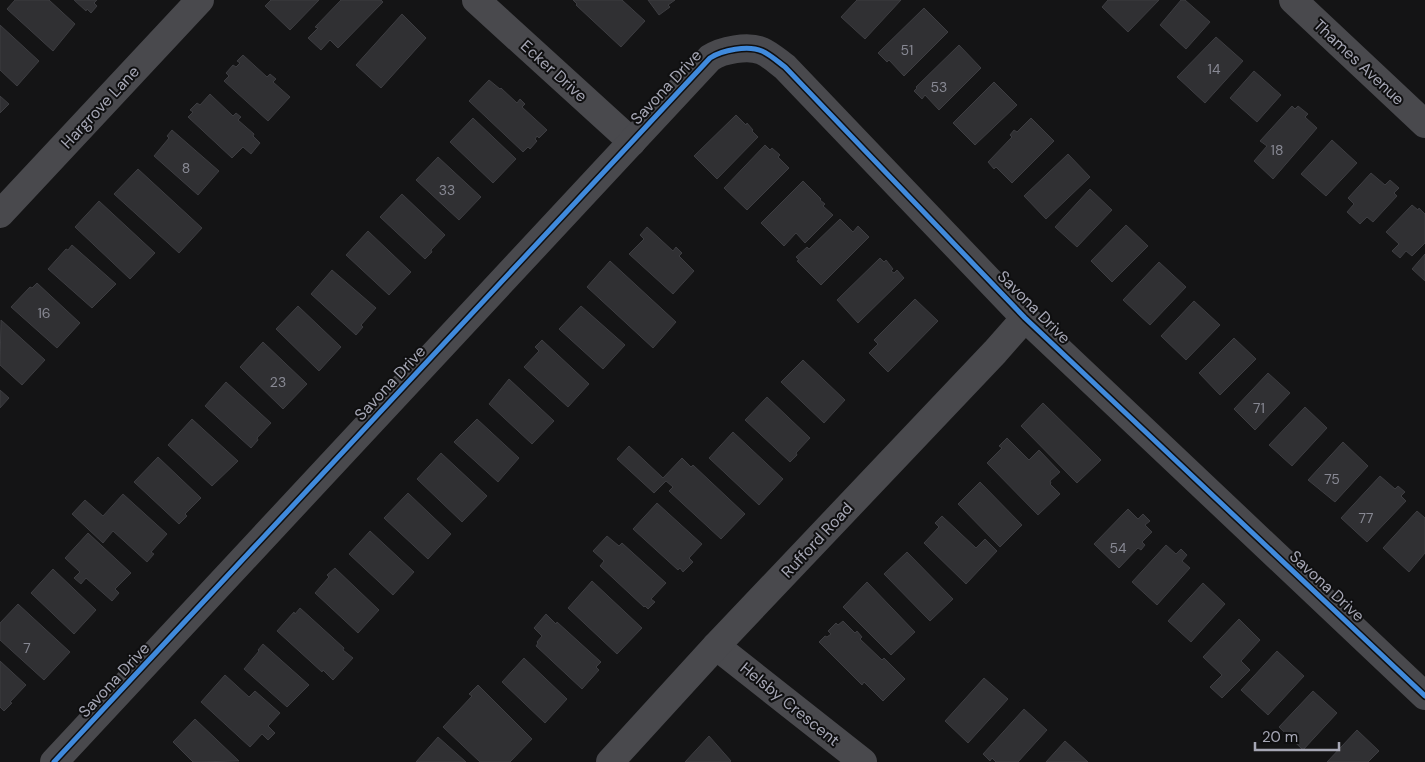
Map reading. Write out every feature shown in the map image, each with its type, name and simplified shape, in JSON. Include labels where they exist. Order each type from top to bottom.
[{"type":"street","name":"Hargrove Lane","points":[[0,214],[200,0]]},
{"type":"street","name":"Ecker Drive","points":[[476,0],[632,142]]},
{"type":"street","name":"Thames Avenue","points":[[1293,0],[1425,124]]},
{"type":"street","name":"Savona Drive","points":[[54,762],[710,58],[718,52],[741,49],[761,50],[785,67],[1025,318],[1425,696]]},
{"type":"street","name":"Rufford Road","points":[[610,762],[716,646],[1025,318]]},
{"type":"street","name":"Helsby Crescent","points":[[716,646],[863,762]]},
{"type":"building","points":[[15,0],[49,0],[75,24],[53,51],[7,9]]},
{"type":"building","points":[[74,0],[97,0],[94,3],[97,6],[91,13]]},
{"type":"building","points":[[271,0],[319,0],[290,30],[265,6]]},
{"type":"building","points":[[341,0],[381,0],[383,2],[338,48],[330,40],[321,50],[308,38],[318,28],[315,27]]},
{"type":"building","points":[[573,0],[622,0],[645,21],[621,47]]},
{"type":"building","points":[[648,0],[675,0],[668,5],[670,7],[659,15]]},
{"type":"building","points":[[857,0],[901,0],[865,39],[841,17]]},
{"type":"building","points":[[1108,0],[1159,0],[1128,32],[1102,7]]},
{"type":"building","points":[[1181,0],[1185,0],[1210,22],[1186,49],[1160,25]]},
{"type":"building","points":[[924,8],[948,32],[904,76],[889,60],[887,62],[878,53]]},
{"type":"building","points":[[402,14],[426,38],[381,88],[356,65]]},
{"type":"building","points":[[0,25],[39,61],[17,86],[0,70]]},
{"type":"building","points":[[1216,37],[1243,61],[1205,103],[1177,77]]},
{"type":"building","points":[[959,45],[981,68],[939,110],[925,95],[922,99],[914,91]]},
{"type":"building","points":[[243,55],[267,77],[270,74],[276,79],[273,82],[290,97],[268,121],[224,81],[229,76],[226,73],[233,65],[236,67],[240,63],[237,61]]},
{"type":"building","points":[[1254,71],[1281,95],[1257,122],[1230,98]]},
{"type":"building","points":[[489,80],[517,103],[520,99],[525,104],[522,107],[547,130],[539,138],[537,136],[535,139],[537,141],[530,149],[528,147],[523,152],[469,101]]},
{"type":"building","points":[[994,82],[1017,105],[975,145],[953,123]]},
{"type":"building","points":[[210,94],[233,116],[236,113],[241,117],[238,120],[254,134],[253,136],[260,143],[251,154],[243,147],[232,158],[188,117],[193,112],[190,110],[197,103],[200,105]]},
{"type":"building","points":[[0,96],[9,104],[0,113]]},
{"type":"building","points":[[1292,106],[1295,109],[1298,106],[1308,114],[1305,117],[1317,128],[1273,179],[1254,161],[1267,146],[1260,141]]},
{"type":"building","points":[[736,115],[746,125],[747,123],[758,137],[717,179],[694,156]]},
{"type":"building","points":[[473,118],[516,159],[493,183],[450,142]]},
{"type":"building","points":[[1031,118],[1054,141],[1012,183],[996,167],[994,169],[988,162],[1012,137],[1010,135],[1014,130],[1017,132]]},
{"type":"building","points":[[172,130],[219,171],[198,195],[154,156],[169,138],[167,136]]},
{"type":"building","points":[[1332,140],[1357,163],[1326,196],[1301,174]]},
{"type":"building","points":[[765,145],[780,155],[778,157],[789,168],[747,210],[724,188]]},
{"type":"building","points":[[1068,154],[1090,177],[1046,219],[1024,196]]},
{"type":"building","points":[[438,157],[481,197],[459,220],[416,180]]},
{"type":"building","points":[[138,169],[202,228],[179,253],[114,194]]},
{"type":"building","points":[[1371,173],[1385,185],[1390,180],[1399,188],[1394,193],[1397,196],[1373,222],[1367,217],[1360,224],[1347,212],[1354,204],[1348,198]]},
{"type":"building","points":[[803,181],[821,199],[825,204],[823,206],[833,215],[805,243],[796,233],[784,246],[761,223]]},
{"type":"building","points":[[1090,189],[1112,210],[1077,247],[1055,227]]},
{"type":"building","points":[[402,194],[445,235],[425,259],[380,217]]},
{"type":"building","points":[[99,201],[155,253],[130,279],[75,227]]},
{"type":"building","points":[[1412,205],[1418,210],[1419,208],[1425,214],[1425,243],[1412,256],[1406,251],[1400,258],[1392,251],[1399,244],[1386,232]]},
{"type":"building","points":[[840,219],[853,232],[858,226],[869,237],[821,285],[797,261],[799,260],[796,257],[807,247],[809,249]]},
{"type":"building","points":[[1126,225],[1148,246],[1112,282],[1091,261]]},
{"type":"building","points":[[647,227],[673,251],[676,247],[682,253],[679,256],[694,271],[673,294],[629,254],[644,239],[640,235]]},
{"type":"building","points":[[368,231],[411,272],[389,295],[346,255]]},
{"type":"building","points":[[72,245],[116,284],[92,308],[48,269]]},
{"type":"building","points":[[1425,254],[1425,281],[1412,269]]},
{"type":"building","points":[[880,258],[884,262],[886,260],[893,269],[891,271],[894,273],[897,270],[904,278],[858,323],[837,300]]},
{"type":"building","points":[[610,261],[676,322],[653,348],[587,287]]},
{"type":"building","points":[[1159,262],[1186,287],[1150,325],[1123,300]]},
{"type":"building","points":[[332,270],[376,308],[361,325],[363,327],[356,335],[311,294]]},
{"type":"building","points":[[37,283],[80,323],[57,348],[11,307],[30,287],[32,288]]},
{"type":"building","points":[[915,299],[938,321],[888,372],[869,353],[878,344],[874,340]]},
{"type":"building","points":[[1194,301],[1220,325],[1186,360],[1161,336]]},
{"type":"building","points":[[298,306],[341,347],[319,371],[276,329]]},
{"type":"building","points":[[581,306],[625,345],[603,369],[559,329]]},
{"type":"building","points":[[1,320],[45,360],[22,385],[0,365]]},
{"type":"building","points":[[1234,338],[1256,359],[1220,395],[1199,373]]},
{"type":"building","points":[[542,340],[589,384],[568,407],[524,367],[539,351],[535,347]]},
{"type":"building","points":[[263,342],[307,384],[283,409],[240,367]]},
{"type":"building","points":[[803,360],[845,400],[824,423],[781,382]]},
{"type":"building","points":[[1268,373],[1290,393],[1255,430],[1234,409]]},
{"type":"building","points":[[509,379],[554,421],[532,444],[489,404]]},
{"type":"building","points":[[226,382],[271,423],[257,438],[258,440],[251,448],[205,406]]},
{"type":"building","points":[[0,390],[9,398],[0,408]]},
{"type":"building","points":[[767,397],[810,438],[790,462],[745,420]]},
{"type":"building","points":[[1043,403],[1101,460],[1077,483],[1021,426]]},
{"type":"building","points":[[1305,407],[1327,428],[1292,466],[1269,445]]},
{"type":"building","points":[[192,419],[238,461],[212,486],[168,445]]},
{"type":"building","points":[[477,419],[519,458],[498,482],[454,442]]},
{"type":"building","points":[[733,432],[783,479],[759,505],[709,458]]},
{"type":"building","points":[[1007,438],[1029,460],[1039,450],[1060,472],[1050,481],[1050,484],[1060,494],[1038,515],[987,463],[1002,448],[999,446]]},
{"type":"building","points":[[1343,442],[1368,466],[1335,502],[1308,480]]},
{"type":"building","points":[[629,446],[663,478],[682,458],[691,467],[693,465],[745,514],[721,539],[669,491],[673,487],[666,481],[654,493],[617,459]]},
{"type":"building","points":[[441,453],[487,496],[462,522],[417,479]]},
{"type":"building","points":[[158,457],[201,498],[185,514],[187,516],[179,524],[134,482]]},
{"type":"building","points":[[1380,476],[1395,489],[1398,486],[1405,492],[1401,496],[1406,501],[1367,542],[1341,518]]},
{"type":"building","points":[[980,482],[1022,525],[1000,547],[958,504]]},
{"type":"building","points":[[408,493],[451,534],[428,559],[384,518]]},
{"type":"building","points":[[123,494],[167,534],[151,552],[154,554],[147,562],[113,531],[103,543],[72,514],[85,500],[103,516]]},
{"type":"building","points":[[657,503],[702,544],[689,558],[693,562],[683,572],[680,568],[678,570],[633,529]]},
{"type":"building","points":[[1128,509],[1138,519],[1143,514],[1150,521],[1145,525],[1152,532],[1142,542],[1145,545],[1141,550],[1138,548],[1119,568],[1094,544]]},
{"type":"building","points":[[1417,511],[1425,518],[1425,553],[1409,572],[1383,548]]},
{"type":"building","points":[[942,516],[976,548],[985,539],[997,551],[966,584],[924,543],[939,527],[935,523]]},
{"type":"building","points":[[370,531],[414,572],[393,595],[349,554]]},
{"type":"building","points":[[88,533],[131,573],[115,589],[119,593],[112,601],[86,578],[81,584],[74,578],[80,572],[65,558]]},
{"type":"building","points":[[607,536],[619,546],[622,543],[666,583],[651,599],[655,602],[648,609],[600,566],[604,561],[593,551]]},
{"type":"building","points":[[1166,545],[1176,554],[1181,549],[1187,555],[1182,561],[1190,568],[1157,605],[1132,582]]},
{"type":"building","points":[[907,552],[953,599],[930,621],[884,574]]},
{"type":"building","points":[[335,568],[379,610],[358,633],[315,593],[329,577],[327,575]]},
{"type":"building","points":[[53,569],[96,610],[74,634],[31,593]]},
{"type":"building","points":[[592,581],[642,628],[617,654],[568,608]]},
{"type":"building","points":[[867,582],[915,632],[891,655],[843,607]]},
{"type":"building","points":[[1203,583],[1225,604],[1191,642],[1168,621]]},
{"type":"building","points":[[18,604],[70,652],[44,680],[0,640],[0,623]]},
{"type":"building","points":[[300,608],[353,658],[333,680],[277,631]]},
{"type":"building","points":[[546,614],[601,662],[596,667],[599,670],[582,689],[536,646],[542,636],[534,628]]},
{"type":"building","points":[[1239,619],[1260,640],[1241,661],[1250,670],[1222,698],[1210,687],[1222,675],[1203,657]]},
{"type":"building","points":[[843,621],[855,633],[857,631],[862,637],[860,639],[882,660],[884,658],[905,679],[883,701],[864,682],[862,685],[819,642],[825,636],[827,637],[831,634],[828,631],[836,623],[838,625]]},
{"type":"building","points":[[263,644],[309,685],[287,707],[244,669]]},
{"type":"building","points":[[1277,651],[1304,676],[1268,715],[1241,690]]},
{"type":"building","points":[[524,658],[567,699],[545,723],[502,682]]},
{"type":"building","points":[[0,661],[26,685],[4,711],[0,707]]},
{"type":"building","points":[[225,675],[249,697],[255,691],[280,713],[268,726],[275,733],[268,740],[262,734],[250,747],[201,702]]},
{"type":"building","points":[[984,678],[1008,699],[968,743],[945,721]]},
{"type":"building","points":[[478,685],[532,739],[510,762],[480,762],[443,727],[472,696],[469,694]]},
{"type":"building","points":[[1313,691],[1337,713],[1303,750],[1279,727]]},
{"type":"building","points":[[1024,709],[1047,730],[1018,762],[996,762],[992,758],[990,761],[983,754]]},
{"type":"building","points":[[195,719],[239,761],[193,762],[173,742]]},
{"type":"building","points":[[1357,730],[1379,751],[1368,762],[1327,762]]},
{"type":"building","points":[[709,736],[731,761],[685,762]]},
{"type":"building","points":[[438,737],[466,762],[416,762]]},
{"type":"building","points":[[1065,741],[1088,762],[1046,762]]},
{"type":"cycle path","points":[[54,762],[710,58],[743,48],[762,51],[785,67],[1025,318],[1425,696]]}]
